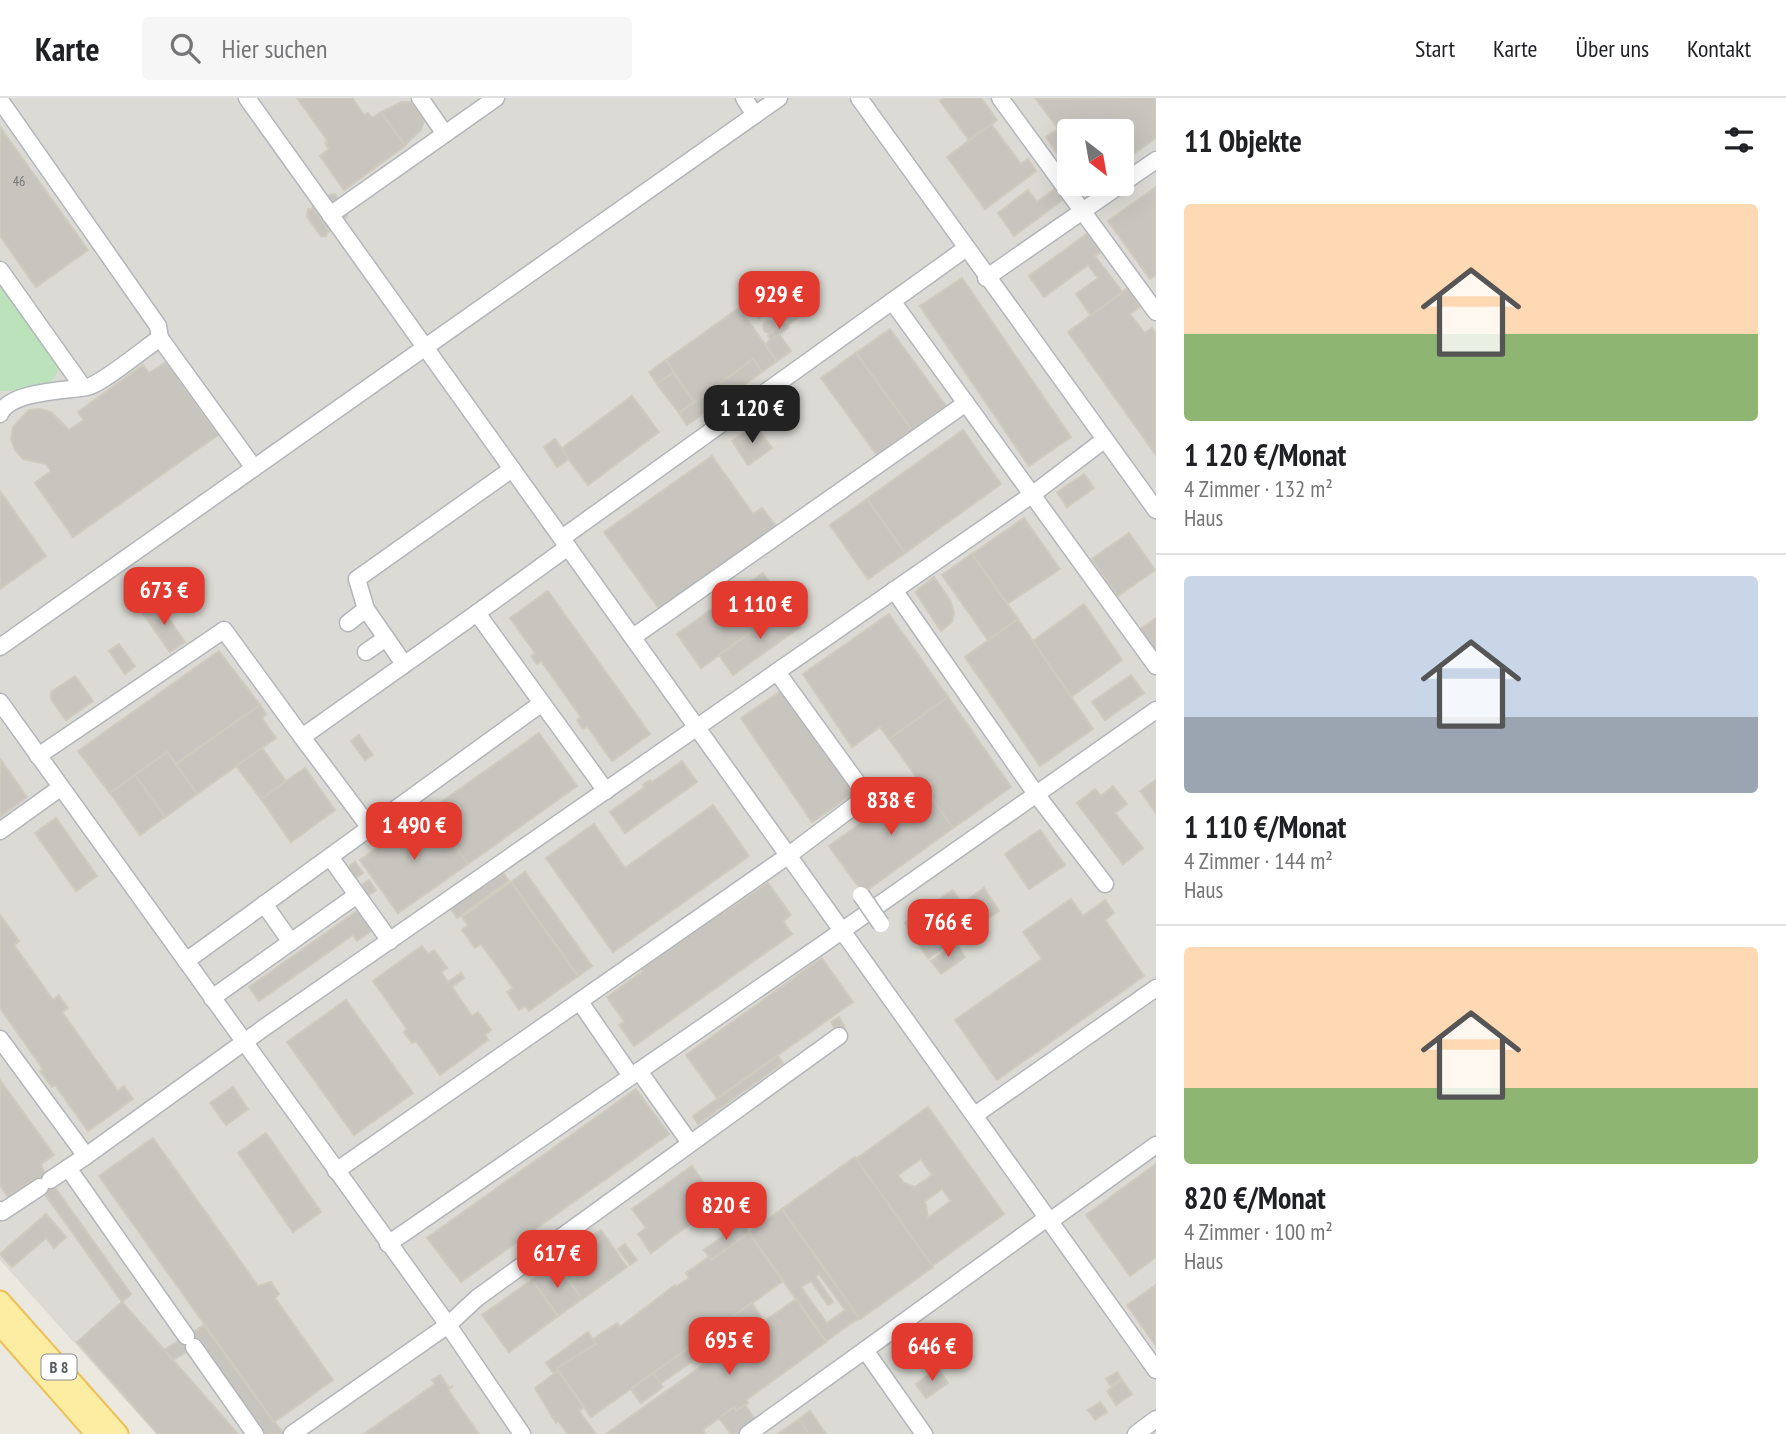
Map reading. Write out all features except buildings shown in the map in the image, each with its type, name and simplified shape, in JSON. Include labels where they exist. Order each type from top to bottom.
[{"type":"main road","name":"B 8","points":[[0,1301],[118,1434]]},
{"type":"main road","name":"B 8","points":[[0,1325],[96,1434]]},
{"type":"lane","points":[[247,98],[1156,1370]]},
{"type":"lane","points":[[420,98],[445,134]]},
{"type":"lane","points":[[330,215],[496,98]]},
{"type":"lane","points":[[744,98],[755,115]]},
{"type":"lane","points":[[0,647],[779,98]]},
{"type":"lane","points":[[859,98],[965,249],[1156,510]]},
{"type":"lane","points":[[1000,98],[1156,313]]},
{"type":"lane","points":[[5,101],[158,326],[160,338],[254,468]]},
{"type":"lane","points":[[986,278],[1156,160]]},
{"type":"lane","points":[[302,737],[477,613],[565,542],[965,249]]},
{"type":"lane","points":[[0,270],[83,387]]},
{"type":"lane","points":[[892,301],[1156,666]]},
{"type":"lane","points":[[0,411],[9,402],[38,394],[90,387],[160,338]]},
{"type":"lane","points":[[633,637],[966,403]]},
{"type":"lane","points":[[0,1210],[2,1212],[86,1156],[244,1042],[1033,494],[1104,440]]},
{"type":"lane","points":[[404,664],[366,609],[357,579],[512,469]]},
{"type":"lane","points":[[894,590],[1036,794],[1105,884]]},
{"type":"lane","points":[[348,623],[366,609]]},
{"type":"lane","points":[[477,613],[606,791]]},
{"type":"lane","points":[[38,756],[224,630],[370,828]]},
{"type":"lane","points":[[366,652],[386,638]]},
{"type":"lane","points":[[336,1171],[789,855],[858,803],[861,788],[777,672]]},
{"type":"lane","points":[[0,702],[448,1325],[522,1434]]},
{"type":"lane","points":[[186,961],[542,703]]},
{"type":"lane","points":[[388,1244],[1156,710]]},
{"type":"lane","points":[[0,831],[60,788]]},
{"type":"lane","points":[[330,857],[390,941]]},
{"type":"lane","points":[[212,998],[357,895]]},
{"type":"lane","points":[[861,895],[881,924]]},
{"type":"lane","points":[[264,904],[291,942]]},
{"type":"lane","points":[[975,1115],[1156,988]]},
{"type":"lane","points":[[580,1002],[690,1143]]},
{"type":"lane","points":[[292,1434],[448,1325],[477,1298],[839,1036]]},
{"type":"lane","points":[[0,1039],[86,1156]]},
{"type":"lane","points":[[748,1434],[1156,1145]]},
{"type":"lane","points":[[68,1168],[254,1434]]},
{"type":"lane","points":[[865,1350],[924,1434]]},
{"type":"lane","points":[[1136,1434],[1156,1419]]},
{"type":"shaded area","points":[[0,98],[1156,98],[1156,1434],[156,1434],[0,1260]]},
{"type":"green space","points":[[0,279],[59,366],[56,375],[44,386],[0,391]]}]
